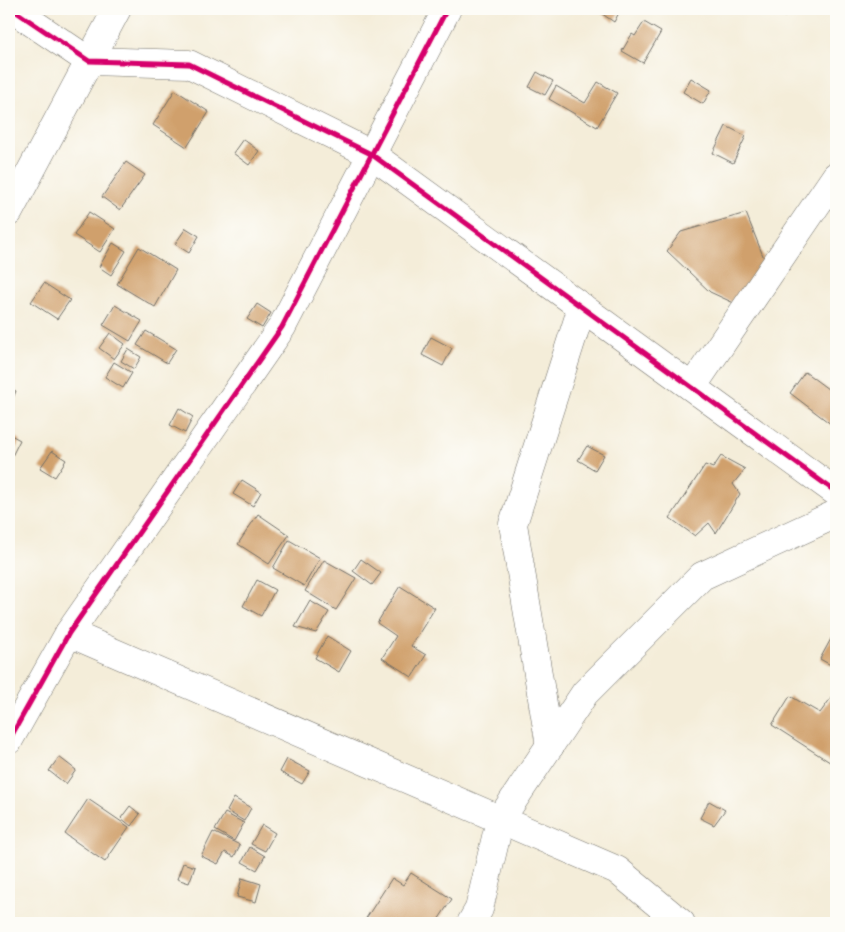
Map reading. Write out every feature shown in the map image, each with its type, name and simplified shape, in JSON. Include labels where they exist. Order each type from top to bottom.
[{"type":"street","points":[[12,9],[89,62],[189,64],[371,154],[836,492]]},
{"type":"street","points":[[9,212],[117,9]]},
{"type":"street","points":[[9,740],[69,633],[282,327],[447,9]]},
{"type":"street","points":[[692,388],[836,176]]},
{"type":"street","points":[[550,746],[513,524],[582,307]]},
{"type":"street","points":[[471,923],[479,910],[500,820],[585,693],[702,576],[836,514]]},
{"type":"street","points":[[69,633],[617,870],[681,923]]},
{"type":"building","points":[[595,9],[621,9],[614,22]]},
{"type":"building","points":[[770,9],[790,9],[785,17]]},
{"type":"building","points":[[644,22],[661,32],[643,63],[622,51],[632,34],[635,36]]},
{"type":"building","points":[[537,72],[553,81],[545,95],[529,87]]},
{"type":"building","points":[[691,78],[711,90],[703,104],[683,92]]},
{"type":"building","points":[[598,82],[617,93],[597,127],[549,99],[556,86],[585,103]]},
{"type":"building","points":[[175,90],[209,112],[187,147],[153,125]]},
{"type":"building","points":[[726,126],[746,136],[733,163],[713,153]]},
{"type":"building","points":[[243,139],[259,151],[249,165],[233,153]]},
{"type":"building","points":[[126,162],[145,175],[120,210],[102,197]]},
{"type":"building","points":[[89,212],[115,229],[100,252],[74,235]]},
{"type":"building","points":[[746,213],[769,271],[736,304],[710,292],[667,251],[681,232]]},
{"type":"building","points":[[186,228],[199,236],[189,253],[175,244]]},
{"type":"building","points":[[113,243],[126,251],[111,275],[99,267]]},
{"type":"building","points":[[139,247],[176,270],[155,307],[117,284]]},
{"type":"building","points":[[44,283],[70,300],[57,319],[31,302]]},
{"type":"building","points":[[257,304],[271,313],[262,328],[247,319]]},
{"type":"building","points":[[115,305],[142,321],[130,341],[103,325]]},
{"type":"building","points":[[146,331],[176,349],[167,363],[137,345]]},
{"type":"building","points":[[110,333],[125,344],[114,359],[99,348]]},
{"type":"building","points":[[431,337],[452,348],[443,366],[422,355]]},
{"type":"building","points":[[128,349],[141,357],[134,369],[121,361]]},
{"type":"building","points":[[114,362],[132,373],[123,388],[105,377]]},
{"type":"building","points":[[805,372],[836,395],[836,428],[790,393]]},
{"type":"building","points":[[9,388],[16,391],[11,403],[9,402]]},
{"type":"building","points":[[179,408],[193,417],[185,433],[170,425]]},
{"type":"building","points":[[9,434],[20,440],[9,462]]},
{"type":"building","points":[[587,446],[604,455],[595,470],[578,460]]},
{"type":"building","points":[[52,451],[66,460],[55,477],[40,468]]},
{"type":"building","points":[[721,456],[745,469],[733,484],[740,494],[716,533],[709,523],[695,536],[670,518],[705,465],[713,468]]},
{"type":"building","points":[[242,480],[261,492],[253,506],[233,494]]},
{"type":"building","points":[[258,514],[289,535],[269,564],[238,544]]},
{"type":"building","points":[[289,540],[320,558],[304,586],[273,568]]},
{"type":"building","points":[[361,559],[381,573],[372,585],[353,571]]},
{"type":"building","points":[[324,560],[356,578],[336,610],[305,591]]},
{"type":"building","points":[[257,580],[275,590],[261,616],[243,606]]},
{"type":"building","points":[[400,586],[435,608],[411,646],[426,655],[412,677],[382,658],[396,636],[377,623]]},
{"type":"building","points":[[310,601],[329,612],[316,633],[295,627]]},
{"type":"building","points":[[327,636],[351,651],[339,672],[315,658]]},
{"type":"building","points":[[832,637],[836,640],[836,668],[820,659]]},
{"type":"building","points":[[836,691],[836,766],[772,725],[790,696],[820,713]]},
{"type":"building","points":[[59,757],[76,770],[66,784],[49,771]]},
{"type":"building","points":[[287,759],[310,771],[302,784],[280,772]]},
{"type":"building","points":[[234,798],[251,808],[244,821],[227,811]]},
{"type":"building","points":[[88,799],[129,827],[105,862],[65,834]]},
{"type":"building","points":[[709,801],[725,810],[714,825],[700,818]]},
{"type":"building","points":[[130,806],[140,814],[131,826],[121,818]]},
{"type":"building","points":[[225,813],[244,823],[234,841],[215,830]]},
{"type":"building","points":[[262,825],[275,833],[265,851],[251,844]]},
{"type":"building","points":[[213,832],[240,845],[234,857],[225,852],[218,864],[201,856]]},
{"type":"building","points":[[250,847],[265,856],[257,870],[242,862]]},
{"type":"building","points":[[183,863],[195,867],[189,883],[177,879]]},
{"type":"building","points":[[411,873],[452,899],[436,923],[363,923],[392,878],[403,885]]},
{"type":"building","points":[[242,878],[261,884],[256,902],[237,897]]},
{"type":"cycle path","points":[[12,9],[89,61],[189,64],[371,154],[836,492]]},
{"type":"cycle path","points":[[9,740],[69,633],[282,327],[447,9]]}]
